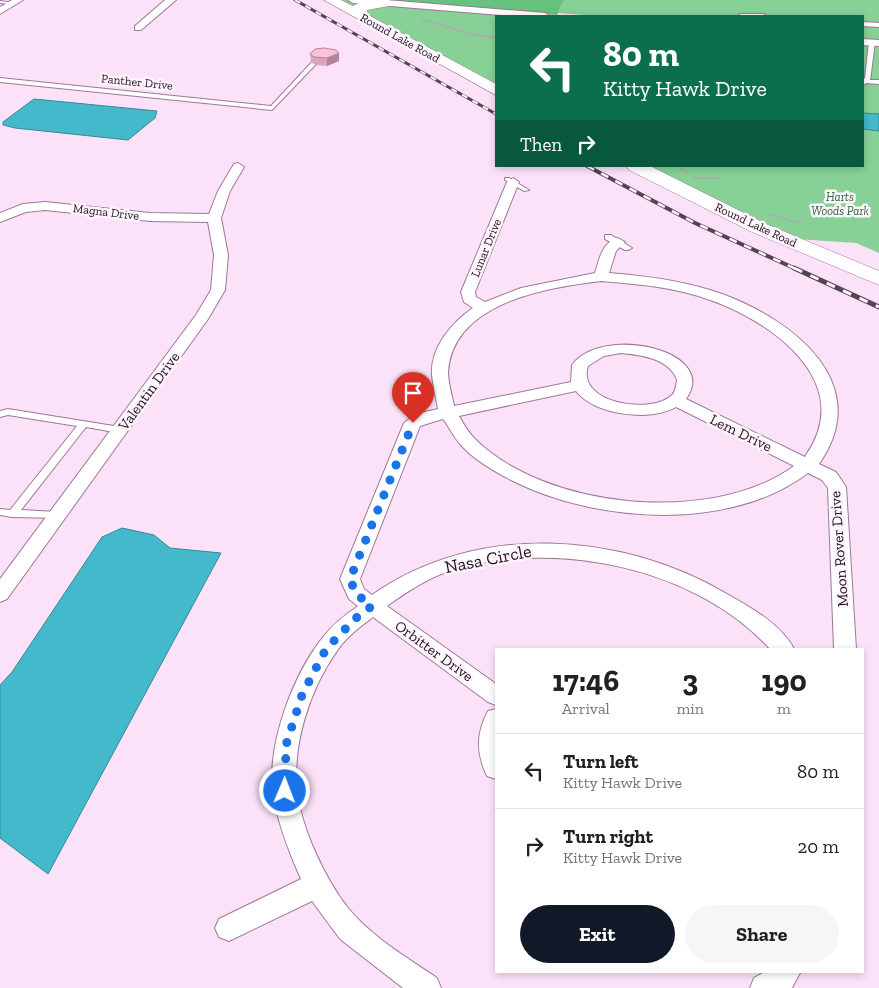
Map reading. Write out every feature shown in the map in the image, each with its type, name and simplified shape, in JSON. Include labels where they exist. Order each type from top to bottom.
[{"type":"main road","name":"Round Lake Road","points":[[330,0],[495,89]]},
{"type":"main road","points":[[362,17],[359,7],[384,3]]},
{"type":"main road","name":"Round Lake Road","points":[[637,167],[759,228],[879,279]]},
{"type":"street","points":[[138,28],[171,0]]},
{"type":"street","points":[[353,0],[533,15]]},
{"type":"street","points":[[0,11],[16,2]]},
{"type":"street","points":[[214,218],[224,191],[238,168]]},
{"type":"street","name":"Lunar Drive","points":[[484,308],[469,299],[468,292],[510,180]]},
{"type":"street","name":"Magna Drive","points":[[0,218],[23,208],[45,206],[63,206],[150,218],[214,218]]},
{"type":"street","name":"Valentin Drive","points":[[0,594],[204,316],[218,290],[221,255],[214,218]]},
{"type":"street","points":[[601,278],[610,249],[618,242]]},
{"type":"street","points":[[601,278],[668,284],[708,293],[736,304],[766,320],[800,346],[820,371],[830,398],[829,422],[820,448],[807,466],[768,488],[734,501],[693,508],[649,509],[598,502],[550,491],[513,475],[480,455],[456,428],[447,413],[439,392],[440,362],[452,336],[474,314],[501,299],[530,288],[566,281],[601,278]]},
{"type":"street","points":[[612,349],[638,349],[663,357],[680,370],[685,381],[683,391],[675,400],[648,410],[614,407],[593,398],[580,385],[577,374],[581,364],[590,356],[612,349]]},
{"type":"street","points":[[447,413],[580,385]]},
{"type":"street","name":"Lem Drive","points":[[675,400],[807,466]]},
{"type":"street","name":"Orbitter Drive","points":[[447,413],[422,418],[413,423],[350,579],[356,594],[495,695]]},
{"type":"street","name":"Moon Rover Drive","points":[[807,466],[829,476],[837,487],[845,648]]},
{"type":"street","name":"Nasa Circle","points":[[427,988],[391,964],[349,929],[316,885],[298,842],[285,791],[286,745],[302,695],[326,649],[356,618],[404,584],[446,564],[501,553],[546,549],[589,553],[641,563],[692,583],[731,607],[775,639],[782,648]]},
{"type":"street","points":[[495,721],[489,739],[492,760],[495,767]]},
{"type":"street","points":[[229,928],[316,885]]},
{"type":"street","points":[[764,988],[782,978],[786,973]]},
{"type":"lane","points":[[0,2],[16,2]]},
{"type":"lane","points":[[864,24],[879,25]]},
{"type":"lane","points":[[871,42],[869,70],[864,82],[879,82]]},
{"type":"lane","name":"Panther Drive","points":[[0,80],[272,108],[315,62]]},
{"type":"lane","points":[[869,70],[879,71]]},
{"type":"lane","points":[[510,180],[526,190]]},
{"type":"lane","points":[[0,414],[8,412],[120,430]]},
{"type":"lane","points":[[12,514],[84,424]]},
{"type":"lane","points":[[0,512],[12,514],[35,512],[57,516]]},
{"type":"path","points":[[422,18],[470,34],[495,38]]},
{"type":"path","points":[[690,178],[720,178]]},
{"type":"green space","points":[[331,0],[354,0],[539,15],[495,15],[495,86]]},
{"type":"green space","points":[[379,0],[564,0],[557,15]]},
{"type":"green space","points":[[564,0],[879,0],[879,40],[864,38],[864,15],[584,15],[558,13]]},
{"type":"green space","name":"Harts Woods Park","points":[[864,42],[879,43],[879,253],[856,243],[782,238],[647,167],[864,167]]},
{"type":"water","points":[[34,99],[157,111],[155,118],[128,140],[15,128],[3,125],[3,122]]},
{"type":"water","points":[[864,113],[879,114],[879,131],[864,129]]},
{"type":"water","points":[[122,528],[154,535],[170,548],[221,553],[48,874],[0,838],[0,685],[12,672],[102,537]]},
{"type":"building","points":[[315,49],[336,50],[339,53],[327,58],[314,57],[310,54]]},
{"type":"railway","points":[[295,0],[495,113]]},
{"type":"railway","points":[[589,167],[695,223],[796,269]]},
{"type":"railway","points":[[794,268],[879,307]]},
{"type":"route","points":[[285,791],[286,745],[302,695],[326,649],[356,618],[372,606],[356,594],[350,579],[413,423]]}]
